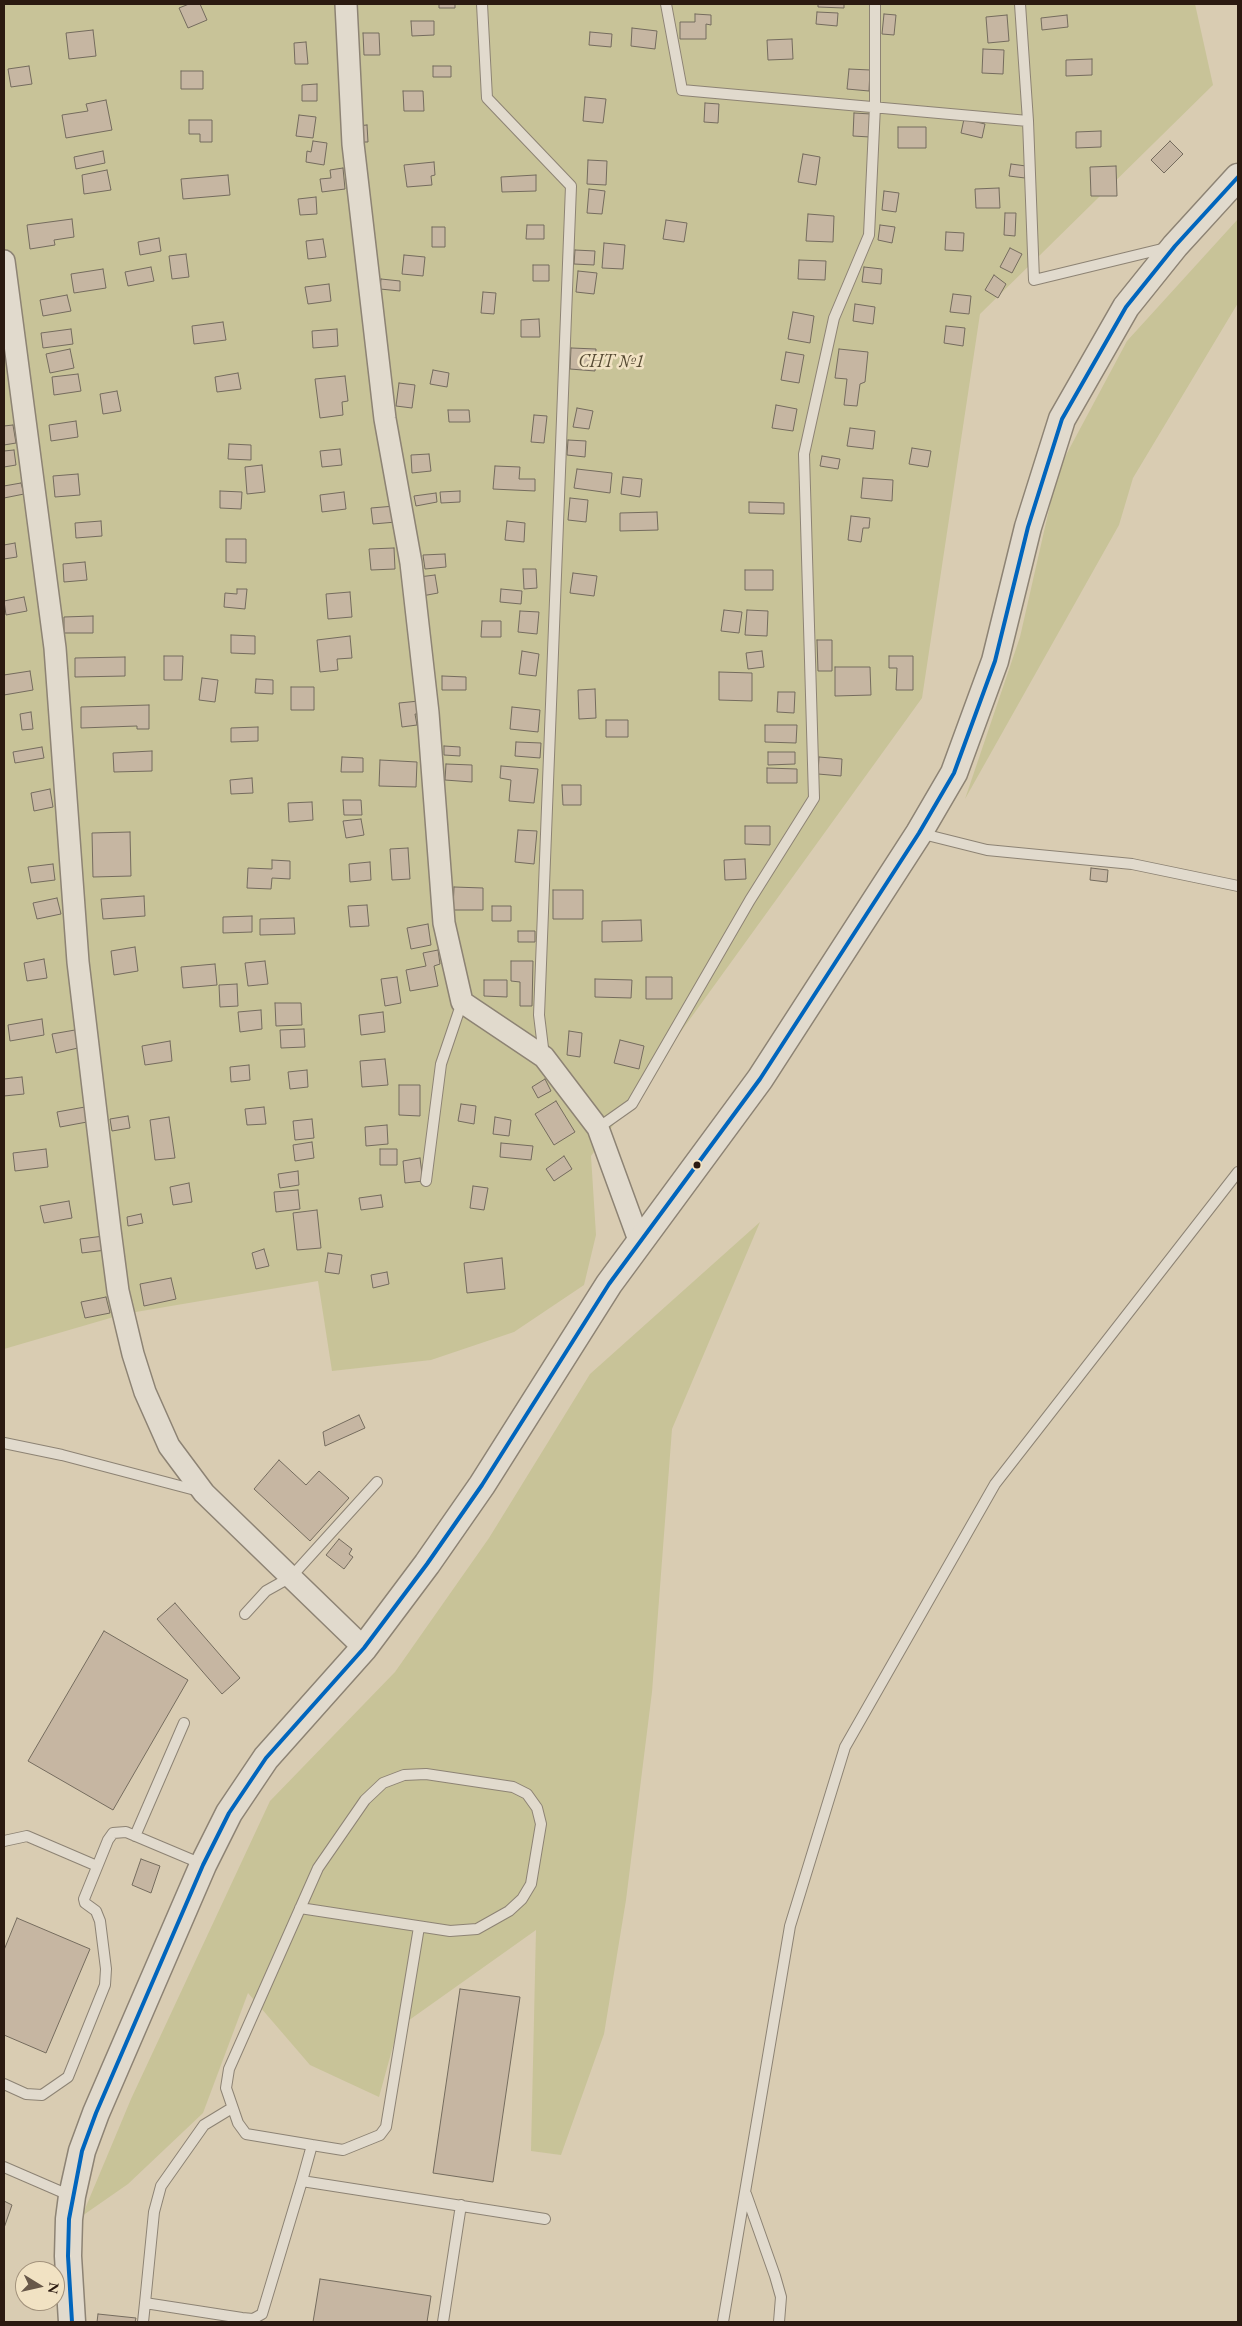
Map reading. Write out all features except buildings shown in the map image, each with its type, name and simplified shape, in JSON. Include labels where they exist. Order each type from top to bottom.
[{"type":"street","points":[[346,4],[354,154],[385,419],[411,563],[428,713],[444,923],[462,1002],[544,1057],[598,1128],[640,1243]]},
{"type":"street","points":[[72,2322],[68,2256],[72,2196],[82,2151],[96,2112],[203,1865],[229,1813],[266,1758],[364,1648],[482,1485],[609,1284],[760,1079],[919,833],[954,773],[995,660],[1028,527],[1062,419],[1126,307],[1174,246],[1238,178]]},
{"type":"street","points":[[4,261],[55,648],[78,962],[118,1291],[133,1354],[145,1392],[169,1446],[204,1492],[364,1648]]},
{"type":"lane","points":[[482,4],[487,98],[571,186],[539,1015],[544,1057]]},
{"type":"lane","points":[[666,4],[682,90],[1028,121]]},
{"type":"lane","points":[[598,1128],[632,1104],[750,900],[814,798],[804,454],[834,318],[869,235],[875,106],[875,4]]},
{"type":"lane","points":[[1020,4],[1028,121],[1034,280],[1174,246]]},
{"type":"lane","points":[[919,833],[987,850],[1132,864],[1238,886]]},
{"type":"lane","points":[[426,1181],[441,1064],[462,1002]]},
{"type":"lane","points":[[723,2322],[790,1926],[845,1747],[995,1484],[1238,1172]]},
{"type":"lane","points":[[4,1443],[62,1455],[204,1492]]},
{"type":"lane","points":[[245,1614],[266,1591],[291,1577],[377,1482]]},
{"type":"lane","points":[[135,1836],[184,1723]]},
{"type":"lane","points":[[300,1908],[419,1926],[450,1932],[477,1929],[509,1911],[522,1899],[531,1884],[541,1824],[537,1808],[526,1794],[513,1787],[426,1774],[404,1774],[383,1783],[366,1800],[318,1868],[300,1908],[229,2069],[226,2088],[232,2108],[242,2131],[246,2134],[312,2146],[343,2150],[380,2135],[386,2127],[419,1926]]},
{"type":"lane","points":[[4,2084],[26,2094],[42,2095],[68,2077],[106,1985],[100,1921],[96,1911],[85,1903],[84,1899],[113,1833],[126,1832],[203,1865]]},
{"type":"lane","points":[[4,1842],[27,1836],[97,1866]]},
{"type":"lane","points":[[143,2322],[154,2212],[161,2186],[204,2126],[232,2108]]},
{"type":"lane","points":[[145,2303],[207,2318],[253,2319],[262,2314],[266,2306],[312,2146]]},
{"type":"lane","points":[[4,2167],[72,2196]]},
{"type":"lane","points":[[302,2181],[545,2219]]},
{"type":"lane","points":[[745,2192],[781,2297],[780,2322]]},
{"type":"lane","points":[[443,2322],[461,2206]]},
{"type":"green space","name":"СНТ №1","points":[[4,4],[1195,4],[1213,85],[980,314],[922,698],[591,1156],[596,1235],[584,1285],[514,1332],[431,1360],[332,1371],[318,1281],[124,1314],[4,1349]]},
{"type":"green space","points":[[1238,219],[1238,303],[1133,478],[1119,525],[965,799],[1020,637],[1058,470],[1127,341]]},
{"type":"green space","points":[[760,1222],[672,1429],[652,1692],[626,1900],[604,2034],[561,2155],[531,2151],[536,1930],[398,2028],[379,2097],[310,2065],[248,1993],[203,2113],[128,2184],[82,2216],[131,2099],[270,1801],[395,1672],[489,1538],[590,1374]]},
{"type":"transit line","points":[[72,2322],[68,2256],[69,2219],[82,2151],[96,2113],[203,1865],[229,1813],[266,1758],[364,1648],[427,1564],[482,1485],[609,1284],[760,1079],[919,833],[954,773],[995,661],[1028,527],[1062,419],[1126,307],[1175,246],[1238,177]]}]
